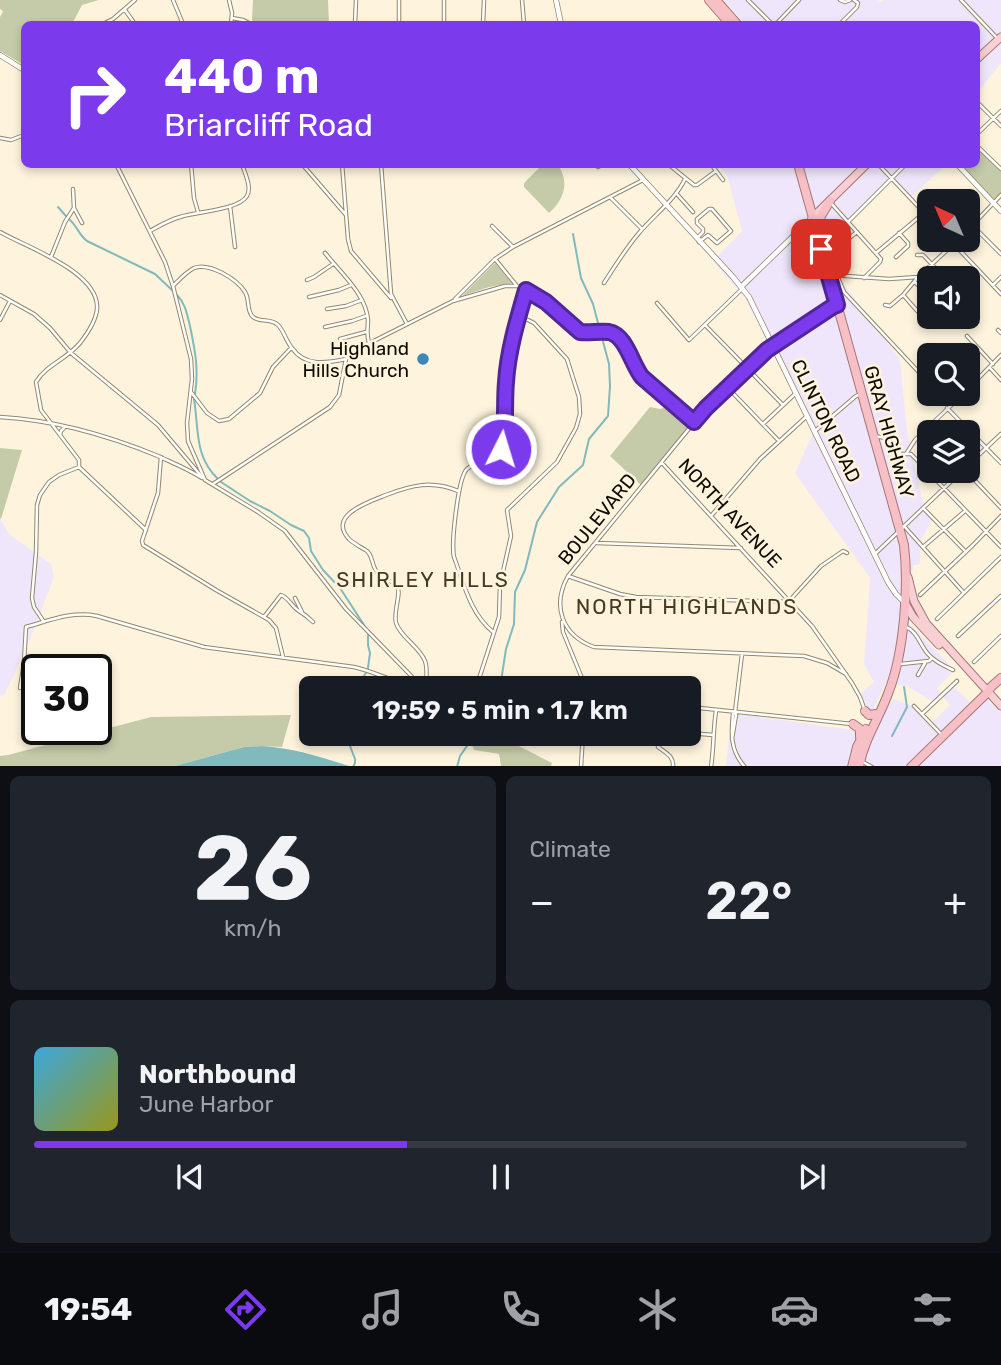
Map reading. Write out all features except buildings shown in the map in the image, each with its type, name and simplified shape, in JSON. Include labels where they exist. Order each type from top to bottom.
[{"type":"highway","points":[[709,0],[727,21]]},
{"type":"highway","points":[[716,0],[734,21]]},
{"type":"highway","name":"GRAY HIGHWAY","points":[[799,168],[873,436],[902,528],[906,566],[903,623],[890,689],[878,712]]},
{"type":"highway","points":[[807,198],[818,205],[830,201]]},
{"type":"highway","points":[[817,234],[821,216],[830,201]]},
{"type":"highway","points":[[987,693],[1001,677]]},
{"type":"highway","points":[[911,766],[987,693],[1001,684]]},
{"type":"highway","points":[[856,763],[867,738],[868,722],[869,715],[878,712],[880,715],[868,722],[859,743]]},
{"type":"highway","points":[[853,724],[861,729],[856,763]]},
{"type":"main road","points":[[980,56],[1000,38]]},
{"type":"main road","points":[[812,218],[863,168]]},
{"type":"main road","points":[[906,566],[921,617],[1001,713]]},
{"type":"main road","points":[[904,602],[913,617],[1001,706]]},
{"type":"main road","points":[[903,623],[907,617],[913,617]]},
{"type":"street","points":[[108,21],[135,0]]},
{"type":"street","points":[[173,0],[182,21]]},
{"type":"street","points":[[229,0],[232,21]]},
{"type":"street","points":[[355,21],[356,0]]},
{"type":"street","points":[[398,21],[399,0]]},
{"type":"street","points":[[444,0],[444,21]]},
{"type":"street","points":[[483,21],[484,0]]},
{"type":"street","points":[[522,0],[524,21]]},
{"type":"street","points":[[556,0],[560,21]]},
{"type":"street","points":[[748,0],[771,21]]},
{"type":"street","points":[[777,21],[799,0]]},
{"type":"street","points":[[840,0],[858,3],[843,21]]},
{"type":"street","points":[[961,0],[1000,38]]},
{"type":"street","points":[[124,10],[133,21]]},
{"type":"street","points":[[232,18],[245,21]]},
{"type":"street","points":[[0,55],[21,68]]},
{"type":"street","points":[[980,105],[1001,126]]},
{"type":"street","points":[[980,131],[1001,111]]},
{"type":"street","points":[[0,138],[11,140],[21,136]]},
{"type":"street","points":[[980,149],[1001,169]]},
{"type":"street","points":[[119,168],[173,285],[191,359],[188,441],[205,480]]},
{"type":"street","points":[[191,168],[194,202],[198,212]]},
{"type":"street","points":[[150,231],[173,219],[241,202],[248,194],[249,187],[243,168]]},
{"type":"street","points":[[305,168],[346,215]]},
{"type":"street","points":[[342,168],[351,251],[394,300]]},
{"type":"street","points":[[381,168],[391,293],[407,324]]},
{"type":"street","name":"CLINTON ROAD","points":[[632,168],[742,287],[893,590],[904,602]]},
{"type":"street","points":[[673,168],[696,186],[716,171]]},
{"type":"street","points":[[714,168],[723,180]]},
{"type":"street","points":[[882,168],[917,205]]},
{"type":"street","points":[[848,222],[902,168]]},
{"type":"street","points":[[961,168],[1001,211]]},
{"type":"street","points":[[604,283],[642,229],[677,194],[685,179]]},
{"type":"street","points":[[453,301],[495,259],[513,247],[643,180]]},
{"type":"street","points":[[73,189],[74,208],[82,223]]},
{"type":"street","points":[[677,194],[693,212]]},
{"type":"street","points":[[980,217],[1001,195]]},
{"type":"street","points":[[610,197],[642,229]]},
{"type":"street","points":[[830,201],[881,261],[864,278]]},
{"type":"street","points":[[230,206],[235,247]]},
{"type":"street","points":[[51,257],[61,229],[74,208]]},
{"type":"street","points":[[710,209],[731,231],[717,243],[708,235],[697,223],[697,219],[710,209]]},
{"type":"street","points":[[657,303],[689,340],[812,218]]},
{"type":"street","points":[[876,253],[917,218]]},
{"type":"street","points":[[492,226],[513,247]]},
{"type":"street","points":[[698,240],[703,229]]},
{"type":"street","points":[[0,232],[66,266],[94,292],[97,304],[92,325],[71,353],[45,371],[36,382],[39,405],[79,460],[79,467],[146,530]]},
{"type":"street","points":[[824,258],[857,232]]},
{"type":"street","points":[[896,257],[908,246],[899,233]]},
{"type":"street","points":[[980,233],[1001,254]]},
{"type":"street","points":[[698,240],[708,235]]},
{"type":"street","points":[[917,255],[923,254],[932,265],[946,252]]},
{"type":"street","points":[[962,252],[1001,294]]},
{"type":"street","points":[[325,253],[360,295],[368,322],[366,332],[369,343]]},
{"type":"street","points":[[495,259],[517,286]]},
{"type":"street","points":[[307,280],[333,264]]},
{"type":"street","points":[[173,285],[197,267],[207,267],[222,273],[246,293],[252,316],[275,322],[291,348],[302,357],[315,362],[346,359]]},
{"type":"street","points":[[733,277],[739,280],[755,272]]},
{"type":"street","points":[[828,274],[864,278],[917,277]]},
{"type":"street","points":[[838,276],[844,292],[917,370]]},
{"type":"street","points":[[993,285],[1001,277]]},
{"type":"street","points":[[885,305],[891,306],[917,279]]},
{"type":"street","points":[[309,297],[351,285]]},
{"type":"street","points":[[212,484],[330,407],[339,396],[346,359],[354,351],[453,301],[500,286],[517,286],[526,290],[546,302],[577,330],[611,332],[618,336],[642,377],[694,422]]},
{"type":"street","points":[[493,632],[481,621],[472,607],[454,557],[453,543],[461,478],[472,466],[494,457],[502,444],[507,367],[526,290]]},
{"type":"street","points":[[0,295],[40,319],[71,353],[158,425],[205,480]]},
{"type":"street","points":[[903,295],[917,311]]},
{"type":"street","points":[[327,309],[362,300]]},
{"type":"street","points":[[0,320],[10,301]]},
{"type":"street","name":"BOULEVARD","points":[[562,619],[561,595],[568,576],[706,408],[773,345],[837,305]]},
{"type":"street","points":[[325,327],[366,316]]},
{"type":"street","points":[[479,676],[499,617],[500,585],[511,536],[508,510],[510,505],[557,462],[576,428],[580,414],[579,397],[567,359],[534,323],[518,318]]},
{"type":"street","points":[[705,325],[783,405]]},
{"type":"street","points":[[340,339],[366,332]]},
{"type":"street","points":[[967,336],[993,364]]},
{"type":"street","points":[[191,391],[214,419],[229,419],[260,393],[273,367],[291,348]]},
{"type":"street","points":[[980,377],[1001,355]]},
{"type":"street","points":[[990,368],[1001,380]]},
{"type":"street","points":[[728,387],[779,441]]},
{"type":"street","points":[[763,424],[796,393]]},
{"type":"street","points":[[815,431],[862,393]]},
{"type":"street","points":[[935,420],[949,407],[1001,463]]},
{"type":"street","points":[[711,516],[760,459],[807,416]]},
{"type":"street","points":[[0,417],[49,422],[104,436],[193,472],[285,531],[346,609],[412,676]]},
{"type":"street","points":[[60,435],[61,429],[66,427]]},
{"type":"street","points":[[980,454],[1001,434]]},
{"type":"street","points":[[873,436],[884,436],[901,454],[911,454],[1001,547]]},
{"type":"street","points":[[906,454],[917,438]]},
{"type":"street","points":[[161,457],[158,493],[143,545],[274,624],[283,657]]},
{"type":"street","name":"NORTH AVENUE","points":[[661,463],[812,626],[860,696],[868,722]]},
{"type":"street","points":[[44,622],[34,607],[32,598],[37,505],[41,492],[49,482],[79,467]]},
{"type":"street","points":[[875,553],[950,483]]},
{"type":"street","points":[[976,483],[1001,508]]},
{"type":"street","points":[[425,676],[426,662],[400,631],[396,621],[400,593],[398,587],[376,572],[369,553],[347,536],[343,522],[354,510],[410,487],[437,484],[460,492]]},
{"type":"street","points":[[923,508],[966,552]]},
{"type":"street","points":[[923,547],[965,511]]},
{"type":"street","points":[[920,594],[1001,516]]},
{"type":"street","points":[[902,528],[964,593]]},
{"type":"street","points":[[595,543],[741,548]]},
{"type":"street","points":[[568,576],[636,597],[790,601],[821,566],[843,551],[847,553]]},
{"type":"street","points":[[937,619],[1001,557]]},
{"type":"street","points":[[264,617],[281,595],[286,596],[298,611],[313,622]]},
{"type":"street","points":[[958,636],[1001,596]]},
{"type":"street","points":[[295,598],[302,612]]},
{"type":"street","points":[[20,688],[26,627],[69,615],[91,615],[204,647],[360,668],[381,676]]},
{"type":"street","points":[[562,619],[577,638],[597,648],[811,657],[846,674]]},
{"type":"street","points":[[562,619],[563,632],[581,676]]},
{"type":"street","points":[[903,623],[912,630],[932,658],[953,670]]},
{"type":"street","points":[[974,662],[1001,636]]},
{"type":"street","points":[[742,654],[732,739],[737,757],[745,766]]},
{"type":"street","points":[[897,664],[932,658]]},
{"type":"street","points":[[918,675],[926,661]]},
{"type":"street","points":[[922,714],[957,681]]},
{"type":"street","points":[[914,706],[943,736]]},
{"type":"street","points":[[701,708],[853,724],[868,722]]},
{"type":"street","points":[[711,766],[716,710]]},
{"type":"street","points":[[701,734],[713,735]]},
{"type":"street","points":[[581,766],[582,746]]},
{"type":"street","points":[[658,746],[671,757],[673,766]]},
{"type":"street","points":[[856,763],[872,766]]},
{"type":"shaded area","points":[[724,0],[1001,0],[1001,63],[980,89],[980,21],[742,21]]},
{"type":"shaded area","points":[[721,168],[943,168],[910,198],[892,179],[848,222],[857,232],[824,258],[900,359],[907,431],[917,483],[932,520],[921,540],[920,564],[913,566],[907,621],[955,670],[937,688],[941,693],[933,702],[907,686],[886,683],[872,712],[868,711],[861,693],[874,682],[864,664],[870,578],[795,473],[813,433],[745,298],[713,261],[742,231],[728,179]]},
{"type":"shaded area","points":[[0,518],[9,534],[51,564],[54,577],[31,637],[5,694],[0,697]]},
{"type":"shaded area","points":[[953,686],[971,703],[981,693],[1001,710],[1001,766],[862,766],[874,731],[893,699],[912,706],[930,724],[950,705],[942,696]]},
{"type":"shaded area","points":[[731,714],[859,731],[847,766],[726,766]]},
{"type":"green space","points":[[0,0],[99,0],[82,5],[74,21],[21,21],[21,63],[0,51],[0,17],[3,11],[0,9]]},
{"type":"green space","points":[[253,0],[328,0],[329,21],[252,20]]},
{"type":"green space","points":[[980,149],[1001,171],[1001,193],[994,199],[964,168],[980,168]]},
{"type":"green space","points":[[539,168],[560,168],[564,178],[564,190],[562,197],[549,213],[524,187],[524,183]]},
{"type":"green space","points":[[495,263],[512,283],[462,296]]},
{"type":"green space","points":[[668,406],[691,424],[642,486],[610,456],[650,407],[660,409]]},
{"type":"green space","points":[[0,448],[22,450],[1,519],[0,518]]},
{"type":"green space","points":[[291,715],[282,747],[244,747],[175,766],[0,766],[0,756],[46,745],[112,745],[112,727],[151,717]]},
{"type":"green space","points":[[473,746],[519,746],[552,763],[551,766],[501,766],[499,754],[474,750]]},
{"type":"water","points":[[262,746],[296,751],[349,766],[175,766],[244,747]]},
{"type":"waterway","points":[[58,207],[66,216]]},
{"type":"waterway","points":[[69,219],[87,241],[155,274],[173,291]]},
{"type":"waterway","points":[[502,676],[506,649],[514,624],[515,592],[525,570],[537,522],[559,487],[583,465],[589,439],[608,416],[609,364],[593,304],[581,278],[573,234]]},
{"type":"waterway","points":[[177,295],[186,310],[193,343],[195,394]]},
{"type":"waterway","points":[[194,399],[201,451],[210,470],[218,479]]},
{"type":"waterway","points":[[221,482],[304,531],[309,538],[311,551],[323,570],[340,588],[366,628]]},
{"type":"waterway","points":[[368,635],[368,668]]},
{"type":"waterway","points":[[892,736],[907,707],[904,687]]},
{"type":"waterway","points":[[350,746],[355,759],[354,766]]},
{"type":"waterway","points":[[457,766],[467,746]]},
{"type":"place","name":"Highland Hills Church","points":[[423,359]]},
{"type":"district","name":"SHIRLEY HILLS","points":[[423,579]]},
{"type":"district","name":"NORTH HIGHLANDS","points":[[687,606]]},
{"type":"route","points":[[501,449],[507,367],[526,290],[546,302],[580,332],[611,332],[618,336],[642,377],[694,422],[773,345],[837,305],[821,249]]}]
